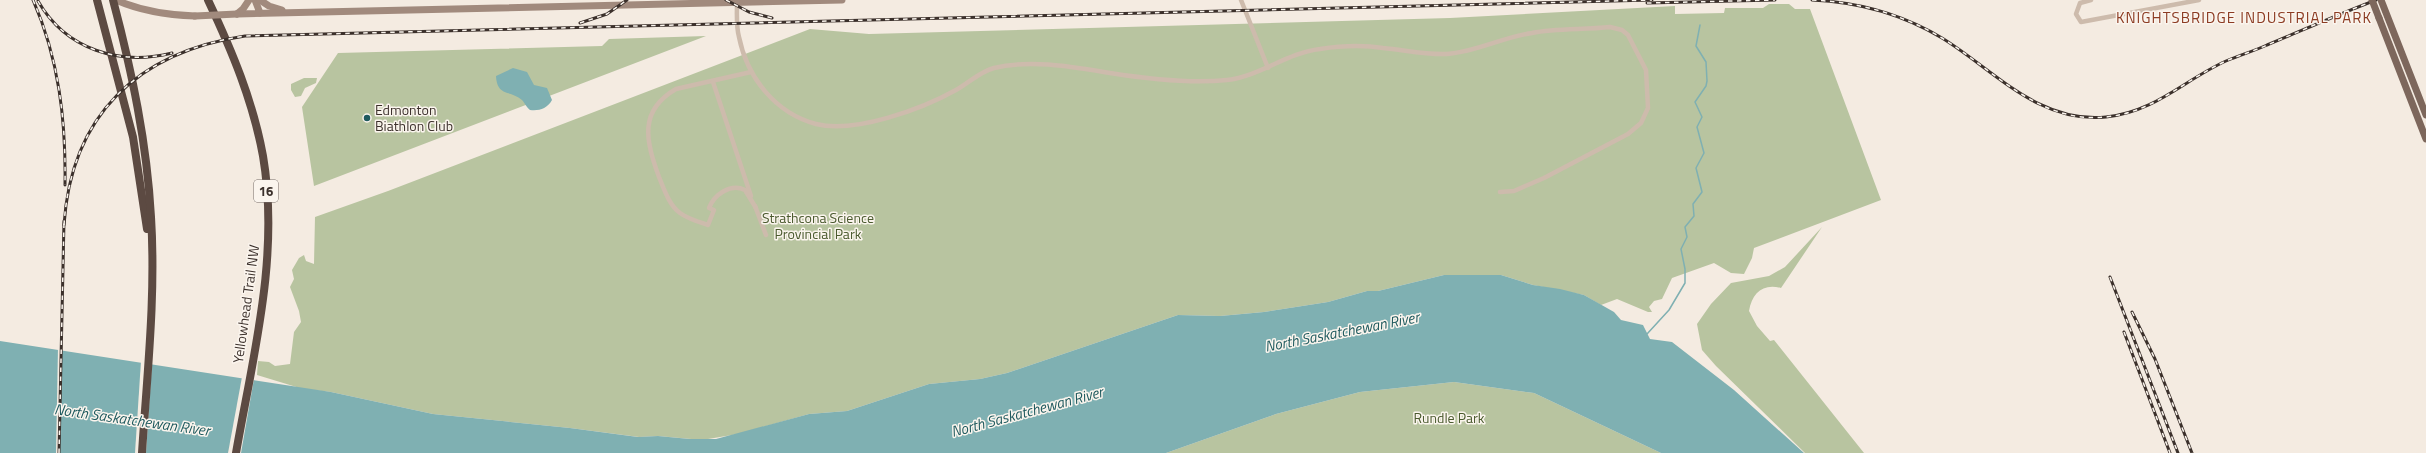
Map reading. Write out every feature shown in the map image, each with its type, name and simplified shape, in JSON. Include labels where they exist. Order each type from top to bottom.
[{"type":"highway","points":[[97,0],[134,137],[152,260]]},
{"type":"highway","points":[[114,0],[144,138],[152,219],[152,306],[142,453]]},
{"type":"highway","name":"Yellowhead Trail NW","points":[[209,2],[246,89],[263,158],[267,203],[268,246],[266,276],[236,453]]},
{"type":"main road","points":[[114,0],[131,7],[166,14],[195,16],[288,12],[842,0]]},
{"type":"main road","points":[[237,14],[243,9],[249,0]]},
{"type":"main road","points":[[255,0],[260,13]]},
{"type":"main road","points":[[260,0],[269,6],[288,12]]},
{"type":"main road","points":[[2372,0],[2426,139]]},
{"type":"main road","points":[[2382,0],[2426,115]]},
{"type":"street","points":[[1241,0],[1268,68]]},
{"type":"street","points":[[2091,0],[2080,3],[2076,14],[2081,22],[2199,0]]},
{"type":"street","points":[[737,3],[739,38],[751,72],[762,89],[797,117],[817,124],[842,127],[859,125],[925,105],[956,90],[985,71],[1008,66],[1062,66],[1184,81],[1226,80],[1253,74],[1318,49],[1372,47],[1424,54],[1448,54],[1471,50],[1531,33],[1610,27],[1622,30],[1632,42],[1646,70],[1649,99],[1648,108],[1641,123],[1628,134],[1544,178],[1514,191],[1500,192]]},
{"type":"street","points":[[751,72],[713,82],[676,89],[661,99],[654,108],[648,124],[648,137],[654,164],[665,192],[676,210],[686,217],[708,225],[714,210],[709,208],[714,198],[734,188],[745,190],[756,208]]},
{"type":"street","points":[[713,82],[766,235]]},
{"type":"green space","name":"Strathcona Science Provincial Park","points":[[1769,4],[1789,4],[1795,9],[1810,9],[1881,200],[1754,248],[1752,258],[1744,274],[1731,273],[1714,263],[1672,278],[1662,299],[1654,301],[1649,307],[1652,312],[1648,312],[1617,299],[1601,305],[1584,295],[1533,285],[1501,275],[1444,275],[1378,291],[1367,291],[1328,302],[1264,312],[1220,316],[1178,315],[1007,373],[980,379],[929,384],[847,411],[809,414],[738,434],[702,440],[658,436],[639,437],[570,428],[433,414],[331,392],[303,389],[257,375],[258,361],[269,362],[275,366],[290,364],[294,332],[301,322],[299,311],[290,287],[294,279],[292,270],[299,258],[304,255],[306,261],[314,264],[315,217],[388,191],[810,29],[869,34],[1450,18],[1675,6],[1675,14],[1724,13],[1725,8],[1763,8]]},
{"type":"green space","points":[[706,36],[314,186],[302,107],[338,53],[602,46],[609,39]]},
{"type":"green space","points":[[304,78],[317,78],[316,83],[305,88],[301,96],[295,97],[291,90],[291,84]]},
{"type":"green space","points":[[1822,227],[1781,288],[1769,287],[1759,291],[1750,305],[1749,311],[1757,326],[1770,341],[1774,340],[1864,453],[1805,453],[1716,366],[1702,350],[1697,324],[1711,304],[1731,283],[1769,276],[1785,267]]},
{"type":"green space","name":"Rundle Park","points":[[1454,382],[1534,393],[1661,453],[1166,453],[1276,414],[1360,392]]},
{"type":"water","points":[[513,68],[527,72],[534,85],[547,88],[552,100],[548,106],[540,110],[530,110],[518,97],[505,92],[499,87],[496,76]]},
{"type":"water","name":"North Saskatchewan River","points":[[1444,275],[1501,275],[1533,285],[1560,289],[1584,295],[1614,312],[1621,320],[1643,325],[1650,339],[1672,342],[1734,390],[1804,453],[1661,453],[1534,393],[1454,382],[1360,392],[1276,414],[1166,453],[0,453],[0,341],[331,392],[433,414],[570,428],[638,437],[658,436],[690,439],[716,439],[809,414],[847,411],[929,384],[980,379],[1007,373],[1178,315],[1220,316],[1264,312],[1328,302],[1367,291],[1378,291]]},
{"type":"pier","points":[[58,348],[62,349],[59,453],[56,453]]},
{"type":"pier","points":[[141,361],[152,363],[146,453],[135,453]]},
{"type":"pier","points":[[242,377],[254,379],[241,453],[228,453]]},
{"type":"waterway","points":[[1647,334],[1669,310],[1685,283],[1685,269],[1681,249],[1687,237],[1685,227],[1694,216],[1693,204],[1702,192],[1696,168],[1704,153],[1697,127],[1702,117],[1695,102],[1706,86],[1707,81],[1706,62],[1696,46],[1700,25]]},
{"type":"railway","points":[[33,0],[49,45],[59,91],[64,137],[65,185]]},
{"type":"railway","points":[[580,23],[607,14],[627,0]]},
{"type":"railway","points":[[726,0],[749,12],[772,18]]},
{"type":"railway","points":[[64,225],[69,186],[80,151],[96,121],[117,95],[143,74],[173,57],[207,44],[245,36],[1652,0]]},
{"type":"railway","points":[[1647,3],[1775,0]]},
{"type":"railway","points":[[1812,0],[1846,3],[1879,11],[1911,22],[1942,38],[1999,79],[2038,104],[2059,112],[2082,117],[2106,117],[2124,114],[2140,109],[2226,61],[2376,0]]},
{"type":"railway","points":[[38,1],[50,18],[63,32],[96,50],[114,55],[133,57],[152,57],[172,53]]},
{"type":"railway","points":[[59,453],[64,221]]},
{"type":"railway","points":[[2110,277],[2178,453]]},
{"type":"railway","points":[[2132,312],[2155,359],[2192,453]]},
{"type":"railway","points":[[2124,332],[2170,453]]},
{"type":"place","name":"Edmonton Biathlon Club","points":[[367,118]]},
{"type":"district","name":"KNIGHTSBRIDGE INDUSTRIAL PARK","points":[[2244,18]]}]
